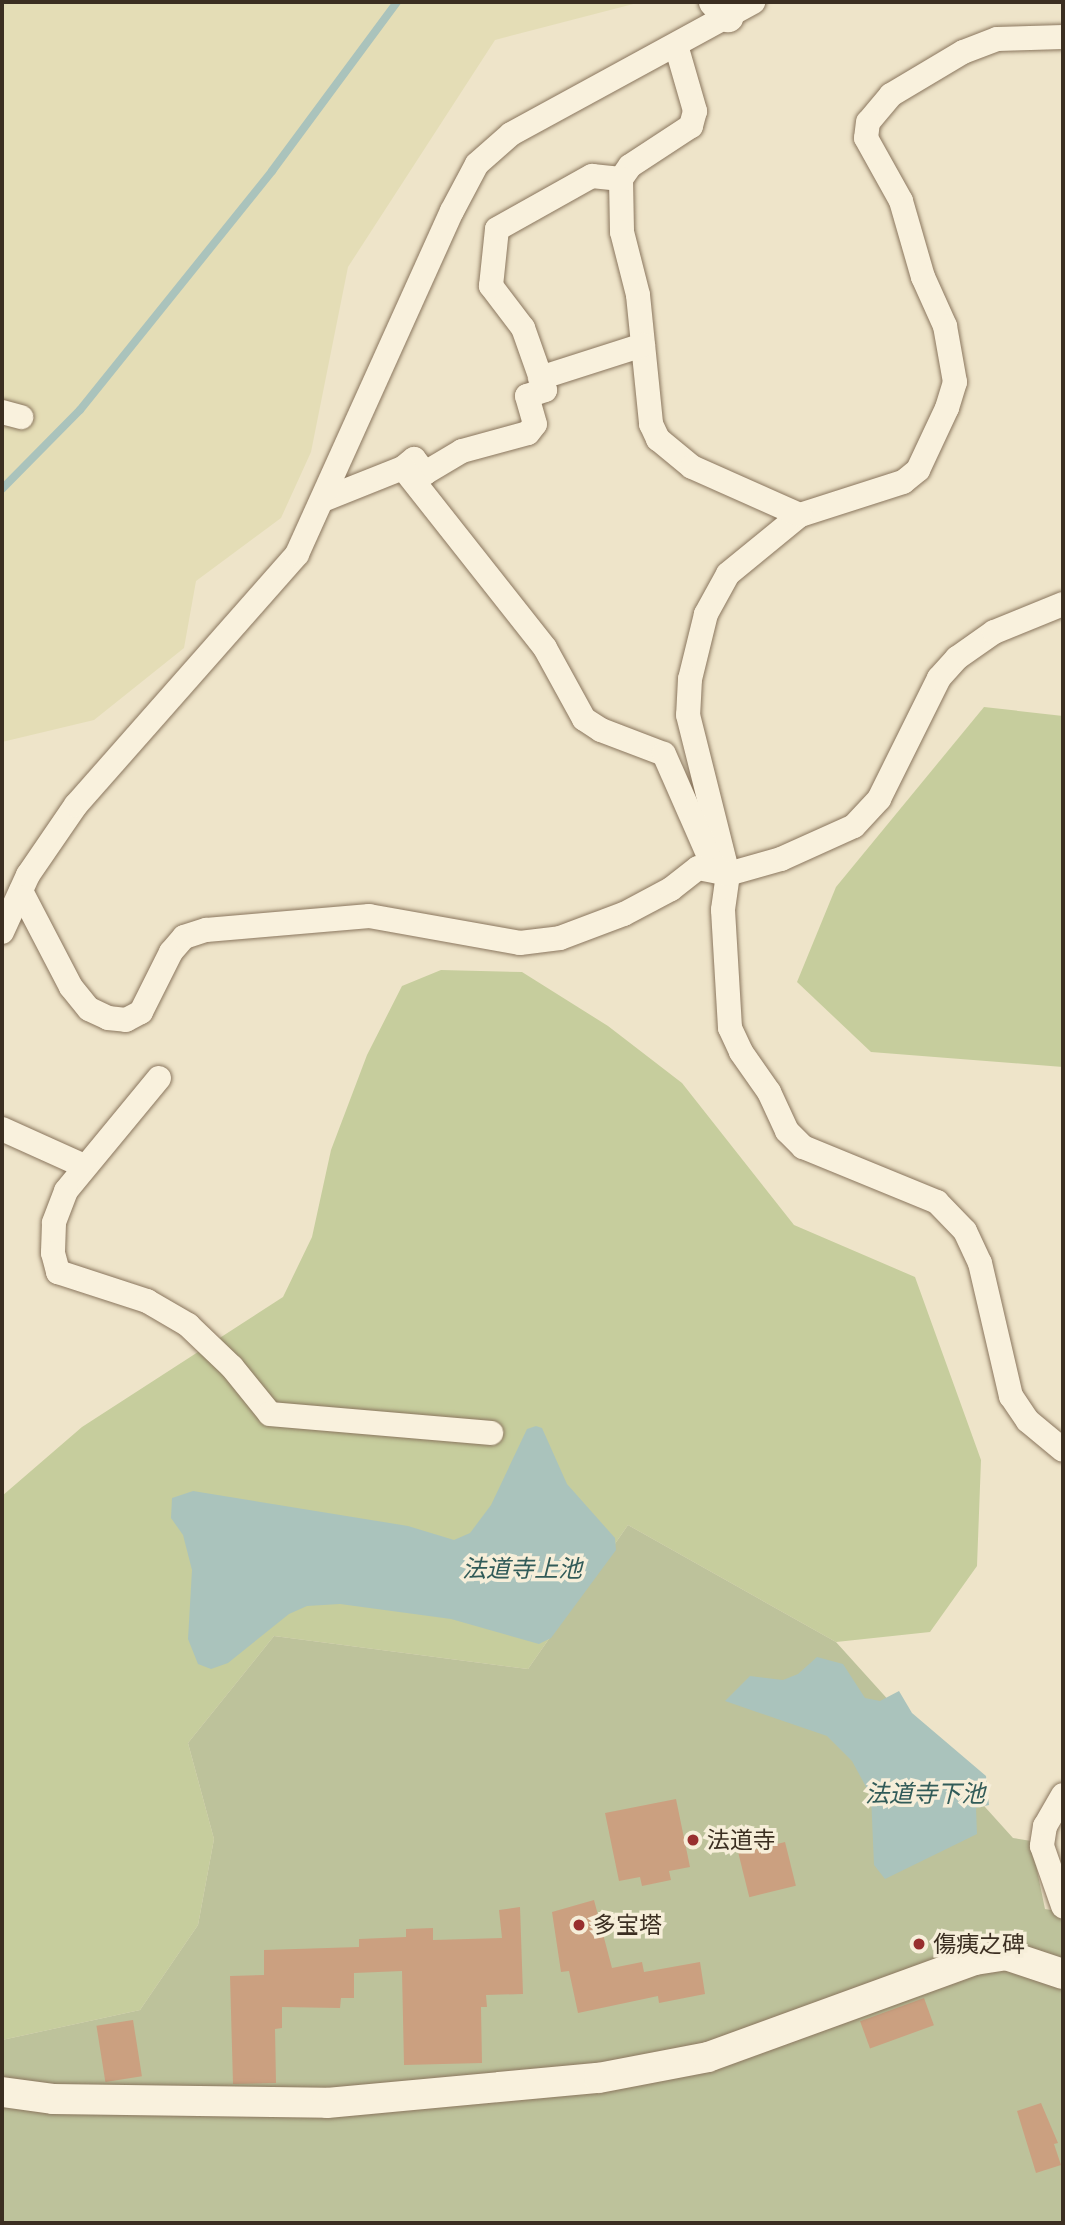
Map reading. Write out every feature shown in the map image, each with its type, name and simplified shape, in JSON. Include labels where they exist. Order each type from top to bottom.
[{"type":"street","points":[[2,932],[17,883],[76,805],[297,555],[326,499],[452,211],[477,164],[511,134],[676,45],[731,7]]},
{"type":"street","points":[[1063,37],[997,39],[963,52],[891,95],[868,122],[866,138],[901,201],[923,277],[945,326],[955,382],[918,470],[903,482],[800,515],[721,584],[706,614],[690,678],[688,715],[721,871],[730,1028],[741,1052],[769,1092],[787,1130],[803,1147],[937,1202],[965,1231],[980,1263],[1012,1396],[1028,1421],[1063,1450]]},
{"type":"street","points":[[676,45],[695,111],[691,125],[630,166],[621,179],[622,232],[638,295],[651,424],[658,439],[692,467],[800,515]]},
{"type":"street","points":[[326,499],[403,468],[414,459],[425,473],[462,451],[528,433],[535,424],[527,396],[545,390],[523,328],[491,286],[497,229],[592,176],[621,179]]},
{"type":"street","points":[[540,378],[643,345]]},
{"type":"street","points":[[403,468],[545,648],[584,719],[601,730],[664,754],[721,871]]},
{"type":"street","points":[[17,883],[71,987],[89,1009],[108,1018],[126,1020],[141,1012],[153,994],[171,951],[184,937],[206,930],[369,916],[458,934],[533,942],[560,938],[624,914],[671,889],[698,868],[721,871],[780,859],[854,826],[879,799],[939,678],[957,658],[994,632],[1063,604]]},
{"type":"street","points":[[159,1078],[66,1191],[54,1223],[53,1253],[58,1272],[147,1301],[188,1325],[232,1367],[270,1414],[491,1433]]},
{"type":"street","points":[[2,1129],[84,1166]]},
{"type":"street","points":[[1063,1795],[1042,1839],[1063,1906]]},
{"type":"street","points":[[2,2092],[53,2099],[327,2103],[599,2078],[708,2057],[975,1959],[1006,1955],[1063,1974]]},
{"type":"shaded area","points":[[2,2],[641,2],[495,40],[348,267],[311,452],[281,518],[196,581],[184,648],[94,720],[2,742]]},
{"type":"green space","points":[[984,707],[1063,716],[1063,1067],[871,1052],[797,982],[836,887]]},
{"type":"green space","points":[[441,970],[522,972],[608,1026],[682,1083],[794,1225],[915,1277],[981,1460],[977,1566],[930,1632],[836,1642],[628,1525],[528,1669],[274,1636],[188,1743],[214,1839],[198,1925],[140,2010],[2,2040],[2,1496],[82,1427],[283,1297],[312,1237],[331,1150],[367,1055],[402,986]]},
{"type":"green space","points":[[628,1525],[836,1642],[1013,1838],[1031,1841],[1045,1909],[1063,1912],[1063,2223],[2,2223],[2,2040],[140,2010],[198,1925],[214,1839],[188,1743],[274,1636],[528,1669]]},
{"type":"water","name":"法道寺上池","points":[[536,1426],[542,1428],[567,1484],[615,1538],[616,1550],[551,1638],[539,1644],[451,1619],[340,1604],[307,1606],[289,1614],[228,1663],[211,1669],[198,1664],[188,1639],[192,1570],[183,1535],[171,1518],[172,1498],[193,1491],[408,1526],[454,1540],[470,1533],[491,1505],[527,1429]]},
{"type":"water","name":"法道寺下池","points":[[817,1657],[843,1664],[865,1698],[880,1701],[899,1691],[912,1713],[986,1776],[989,1805],[976,1808],[977,1834],[885,1879],[874,1865],[871,1796],[852,1761],[827,1736],[725,1701],[750,1676],[783,1680],[798,1674]]},
{"type":"building","points":[[676,1799],[690,1867],[669,1871],[671,1880],[642,1886],[640,1877],[619,1881],[605,1813]]},
{"type":"building","points":[[785,1842],[796,1886],[749,1897],[738,1854]]},
{"type":"building","points":[[594,1900],[612,1968],[642,1962],[644,1972],[700,1962],[705,1994],[659,2003],[658,1996],[578,2013],[569,1971],[561,1972],[552,1912]]},
{"type":"building","points":[[520,1907],[523,1994],[486,1995],[487,2007],[481,2007],[482,2063],[404,2065],[402,1971],[354,1973],[354,1998],[341,1998],[340,2008],[282,2007],[282,2028],[275,2029],[276,2083],[233,2084],[230,1976],[264,1975],[264,1950],[359,1947],[359,1939],[406,1937],[406,1929],[433,1928],[433,1940],[502,1938],[499,1910]]},
{"type":"building","points":[[924,1998],[934,2025],[870,2049],[860,2021]]},
{"type":"building","points":[[133,2020],[142,2076],[105,2082],[96,2026]]},
{"type":"building","points":[[1041,2103],[1058,2143],[1054,2144],[1061,2165],[1036,2173],[1017,2111]]},
{"type":"waterway","points":[[2,489],[80,410],[272,171],[397,2]]},
{"type":"place","name":"法道寺","points":[[693,1840]]},
{"type":"place","name":"多宝塔","points":[[579,1925]]},
{"type":"place","name":"傷痍之碑","points":[[919,1944]]}]
